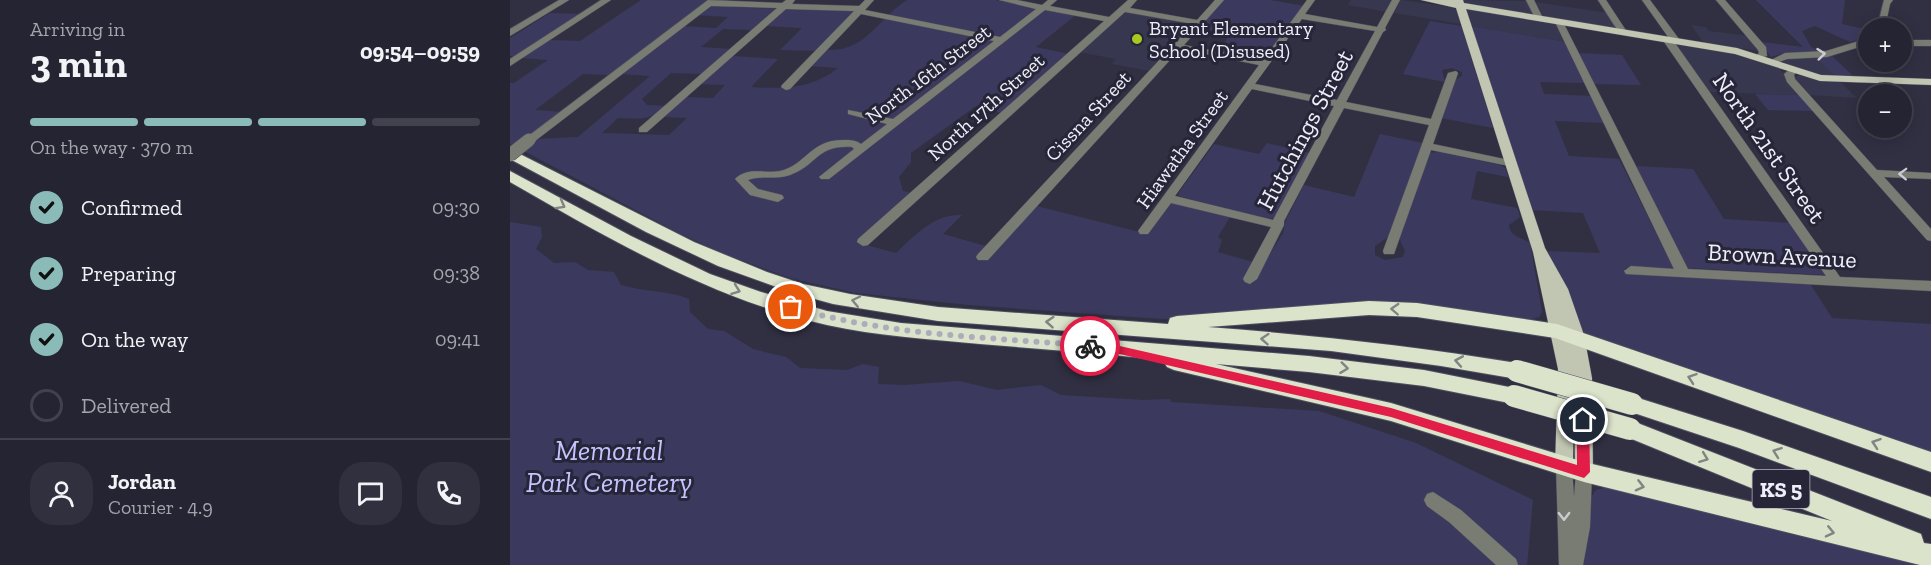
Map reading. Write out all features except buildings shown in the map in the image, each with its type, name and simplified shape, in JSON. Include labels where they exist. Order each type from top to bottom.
[{"type":"highway","name":"KS 5","points":[[510,154],[695,250],[748,272],[800,289],[877,306],[1424,378],[1514,396],[1630,429],[1931,550]]},
{"type":"highway","name":"KS 5","points":[[510,176],[625,240],[704,278],[755,297],[827,318],[901,330],[1330,344],[1441,358],[1517,371],[1632,404],[1743,440],[1931,508]]},
{"type":"highway","points":[[1113,338],[1369,308],[1417,310],[1566,334],[1931,462]]},
{"type":"highway","points":[[1113,338],[1391,412],[1574,470],[1931,556]]},
{"type":"highway","points":[[1840,475],[1931,502]]},
{"type":"main road","points":[[1426,0],[1459,3],[1737,51],[1793,70],[1832,79],[1931,82]]},
{"type":"main road","points":[[1459,3],[1538,248],[1550,267],[1566,334],[1582,366],[1574,470]]},
{"type":"street","points":[[510,33],[565,0]]},
{"type":"street","points":[[510,63],[607,0]]},
{"type":"street","points":[[786,87],[870,0]]},
{"type":"street","points":[[1003,0],[1111,20]]},
{"type":"street","name":"North 16th Street","points":[[825,177],[1053,0]]},
{"type":"street","name":"North 17th Street","points":[[863,242],[1133,0]]},
{"type":"street","name":"Cissna Street","points":[[983,257],[1220,0]]},
{"type":"street","name":"Hiawatha Street","points":[[1144,231],[1311,0]]},
{"type":"street","name":"Hutchings Street","points":[[1250,279],[1278,221],[1342,105],[1396,0]]},
{"type":"street","points":[[1530,0],[1539,18]]},
{"type":"street","points":[[1602,0],[1623,32]]},
{"type":"street","name":"North 21st Street","points":[[1646,0],[1836,281]]},
{"type":"street","points":[[1720,0],[1764,49],[1764,54],[1759,57]]},
{"type":"street","points":[[1875,0],[1887,2],[1883,18]]},
{"type":"street","points":[[510,154],[710,2],[787,3],[860,10],[1002,40]]},
{"type":"street","points":[[643,130],[787,3]]},
{"type":"street","points":[[1123,9],[1200,22]]},
{"type":"street","points":[[1300,16],[1382,30]]},
{"type":"street","points":[[1560,22],[1683,273]]},
{"type":"street","points":[[1912,42],[1931,43]]},
{"type":"street","points":[[1772,62],[1785,56],[1827,54],[1858,44]]},
{"type":"street","points":[[1178,46],[1266,63]]},
{"type":"street","points":[[1793,70],[1789,74],[1790,80],[1931,237]]},
{"type":"street","points":[[1389,251],[1453,73]]},
{"type":"street","points":[[1250,86],[1434,123]]},
{"type":"street","points":[[852,112],[894,122]]},
{"type":"street","points":[[778,198],[754,192],[741,179],[750,174],[777,175],[789,172],[816,150],[831,144],[855,144],[860,150]]},
{"type":"street","points":[[1426,146],[1509,163]]},
{"type":"street","points":[[1874,173],[1931,176]]},
{"type":"street","points":[[1167,198],[1278,225]]},
{"type":"street","name":"Brown Avenue","points":[[1631,271],[1931,286]]},
{"type":"street","points":[[1568,565],[1574,470]]},
{"type":"street","points":[[1574,470],[1581,527],[1574,565]]},
{"type":"street","points":[[1433,500],[1455,516],[1509,565]]},
{"type":"shaded area","points":[[1351,0],[1394,0],[1388,12],[1348,5]]},
{"type":"shaded area","points":[[1401,0],[1457,8],[1461,24],[1394,13]]},
{"type":"shaded area","points":[[1463,0],[1528,1],[1533,12],[1529,14],[1465,3]]},
{"type":"shaded area","points":[[1535,2],[1608,13],[1616,26],[1613,28],[1544,16]]},
{"type":"shaded area","points":[[1465,9],[1556,24],[1566,42],[1470,26]]},
{"type":"shaded area","name":"Bryant Elementary School (Disused)","points":[[1124,12],[1194,24],[1150,71],[1112,64],[1116,59],[1079,52]]},
{"type":"shaded area","points":[[1691,25],[1706,27],[1709,31],[1750,36],[1760,51],[1704,43]]},
{"type":"shaded area","points":[[1676,43],[1743,54],[1779,68],[1800,95],[1708,92]]},
{"type":"shaded area","points":[[1816,57],[1835,76],[1814,74],[1783,62],[1785,59]]},
{"type":"shaded area","points":[[1799,75],[1841,83],[1857,98],[1809,95],[1794,78]]},
{"type":"green space","points":[[641,0],[708,0],[610,75],[583,74],[535,110],[562,112],[516,147],[510,144],[510,83],[514,83],[548,60],[522,58],[549,40],[580,41]]},
{"type":"green space","points":[[907,0],[995,0],[1039,8],[1002,42],[1044,10],[1076,15],[1036,47],[1069,54],[1002,113],[976,106],[911,153],[911,162],[899,177],[903,191],[912,193],[859,243],[896,253],[934,222],[952,215],[962,215],[943,234],[996,249],[1037,206],[1147,234],[1173,203],[1230,217],[1218,237],[1222,240],[1218,252],[1253,262],[1245,279],[1252,284],[1283,233],[1286,220],[1304,185],[1354,197],[1380,134],[1423,143],[1388,237],[1375,246],[1375,255],[1385,260],[1403,257],[1405,251],[1399,237],[1429,153],[1438,152],[1500,165],[1505,168],[1508,177],[1477,171],[1471,199],[1517,208],[1520,217],[1509,225],[1511,232],[1530,243],[1542,312],[1539,317],[1524,321],[1442,309],[1162,319],[969,305],[856,293],[793,279],[727,255],[681,234],[522,150],[536,139],[578,137],[650,76],[620,74],[682,26],[716,28],[728,17],[695,15],[708,6],[777,9],[753,30],[723,29],[701,47],[731,49],[703,74],[671,73],[642,99],[647,105],[667,106],[660,111],[644,118],[618,118],[602,133],[669,135],[687,118],[664,117],[686,97],[713,98],[725,85],[699,84],[731,56],[778,59],[751,87],[797,86],[818,80],[838,68],[810,66],[826,50],[852,46],[862,40]]},
{"type":"green space","points":[[1223,0],[1270,0],[1305,6],[1262,60],[1218,51],[1231,34],[1198,28]]},
{"type":"green space","points":[[1756,0],[1845,0],[1842,24],[1858,28],[1858,40],[1850,42],[1815,26],[1802,31],[1811,47],[1823,52],[1784,53],[1771,57],[1761,42],[1803,47]]},
{"type":"green space","points":[[784,9],[855,11],[818,51],[780,50],[802,28],[765,26]]},
{"type":"green space","points":[[550,13],[582,14],[517,56],[510,56],[510,38]]},
{"type":"green space","points":[[1430,21],[1461,26],[1493,128],[1441,118],[1455,80],[1462,76],[1462,72],[1452,68],[1442,70],[1445,82],[1403,74]]},
{"type":"green space","points":[[1470,26],[1566,42],[1585,83],[1540,82],[1544,94],[1592,96],[1605,123],[1555,121],[1569,156],[1619,159],[1675,271],[1625,268],[1627,274],[1809,282],[1832,318],[1931,324],[1931,453],[1583,332],[1576,325],[1546,251],[1600,253],[1583,213],[1531,210]]},
{"type":"green space","points":[[1577,53],[1622,55],[1641,85],[1592,84]]},
{"type":"green space","points":[[1832,56],[1854,77],[1835,76],[1816,57]]},
{"type":"green space","points":[[1755,94],[1800,95],[1815,111],[1768,110]]},
{"type":"green space","points":[[1267,143],[1310,153],[1275,218],[1264,219],[1179,196],[1179,192],[1214,144],[1259,154]]},
{"type":"green space","points":[[1635,166],[1693,169],[1724,219],[1791,223],[1827,275],[1688,268]]},
{"type":"green space","name":"Memorial Park Cemetery","points":[[510,222],[541,227],[542,237],[536,249],[554,263],[575,262],[588,270],[614,272],[621,285],[689,299],[690,312],[708,329],[724,331],[753,349],[786,357],[800,368],[847,370],[863,364],[879,367],[878,384],[904,385],[959,381],[997,390],[1041,385],[1061,395],[1143,400],[1170,399],[1171,402],[1319,411],[1416,443],[1533,500],[1527,565],[510,565]]},
{"type":"green space","points":[[1607,487],[1925,565],[1583,565],[1590,499],[1596,490]]},
{"type":"way so far","points":[[791,307],[827,318],[901,330],[1090,346]]},
{"type":"place","name":"Bryant Elementary School (Disused)","points":[[1137,39]]},
{"type":"route","points":[[1090,346],[1111,348],[1391,412],[1584,472],[1583,420]]}]
